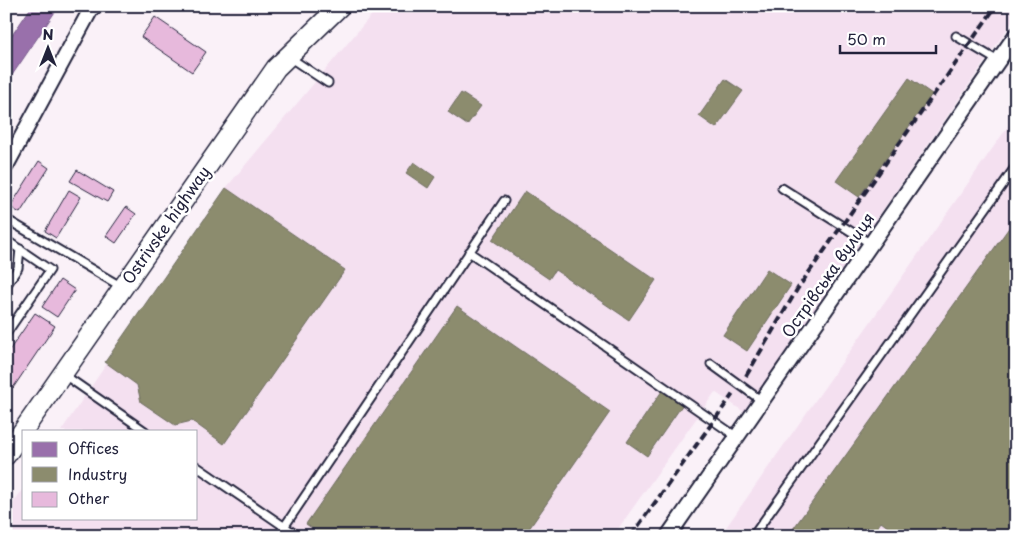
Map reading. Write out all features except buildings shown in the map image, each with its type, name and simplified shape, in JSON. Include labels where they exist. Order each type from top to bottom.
[{"type":"street","points":[[6,166],[91,9],[95,6]]},
{"type":"street","name":"Ostrivske highway","points":[[23,430],[122,287],[287,55],[340,6]]},
{"type":"street","name":"Острівська вулиця","points":[[668,536],[1016,35]]},
{"type":"street","name":"Ostrivske highway","points":[[6,455],[22,432]]},
{"type":"lane","points":[[956,36],[998,61]]},
{"type":"lane","points":[[287,55],[328,83]]},
{"type":"lane","points":[[753,536],[1016,166]]},
{"type":"lane","points":[[782,188],[870,244]]},
{"type":"lane","points":[[278,536],[504,201]]},
{"type":"lane","points":[[6,219],[122,287]]},
{"type":"lane","points":[[6,240],[50,270],[6,334]]},
{"type":"lane","points":[[6,286],[18,268],[20,249]]},
{"type":"lane","points":[[469,252],[737,437]]},
{"type":"lane","points":[[710,364],[762,401]]},
{"type":"lane","points":[[63,373],[144,430]]},
{"type":"lane","points":[[198,467],[298,536]]},
{"type":"shaded area","points":[[379,6],[1016,6],[1016,16],[744,412],[715,392],[613,536],[6,536],[6,514],[22,490],[22,520],[198,520],[198,430],[62,430],[226,188]]},
{"type":"shaded area","points":[[1016,115],[1016,536],[720,536]]},
{"type":"railway","points":[[746,376],[798,288],[996,6]]},
{"type":"railway","points":[[631,536],[733,394]]}]
